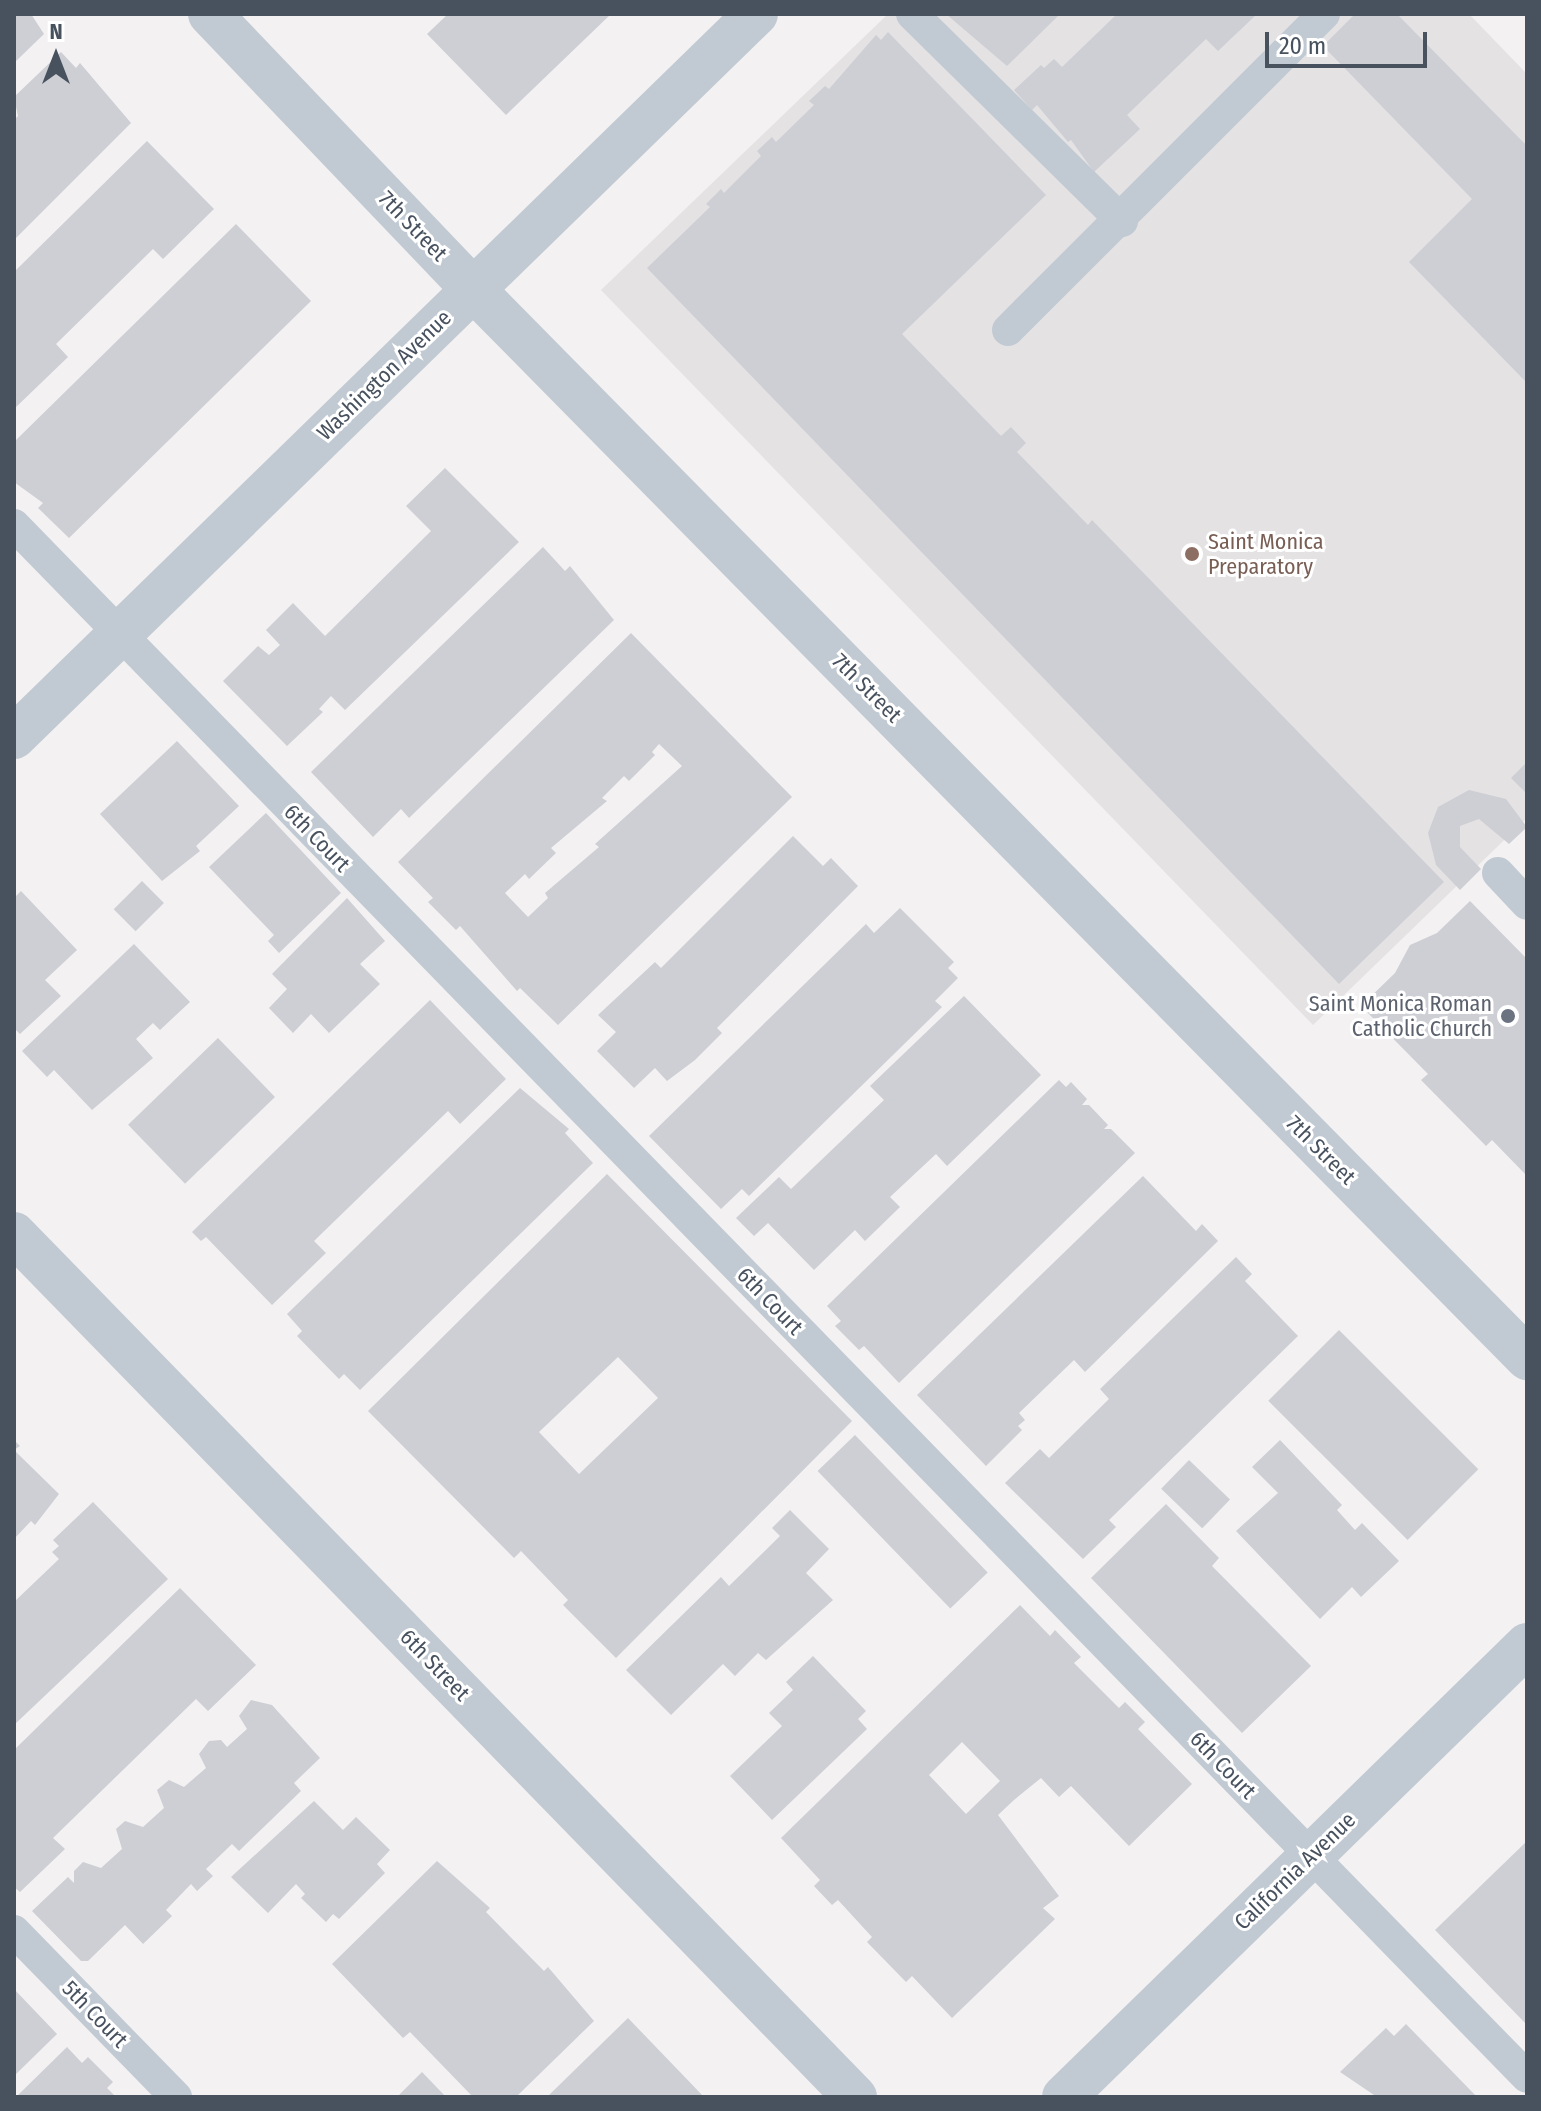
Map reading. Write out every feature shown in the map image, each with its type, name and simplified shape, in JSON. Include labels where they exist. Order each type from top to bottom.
[{"type":"street","name":"7th Street","points":[[210,14],[472,288],[1527,1358]]},
{"type":"street","name":"Washington Avenue","points":[[14,737],[756,14]]},
{"type":"street","name":"6th Street","points":[[14,1234],[855,2097]]},
{"type":"street","name":"California Avenue","points":[[1064,2097],[1527,1645]]},
{"type":"lane","points":[[912,14],[1122,221]]},
{"type":"lane","points":[[1008,330],[1122,221],[1324,14]]},
{"type":"lane","name":"6th Court","points":[[14,525],[1527,2077]]},
{"type":"lane","points":[[1498,873],[1527,904]]},
{"type":"lane","name":"5th Court","points":[[14,1931],[176,2097]]},
{"type":"shaded area","name":"Saint Monica Preparatory","points":[[888,14],[1469,14],[1527,74],[1527,818],[1313,1025],[601,290]]},
{"type":"building","points":[[14,14],[31,14],[44,34],[14,63]]},
{"type":"building","points":[[448,14],[611,14],[506,115],[427,34]]},
{"type":"building","points":[[946,14],[1060,14],[1007,66]]},
{"type":"building","points":[[1117,14],[1257,14],[1218,51],[1206,39],[1127,115],[1140,129],[1094,172],[1071,140],[1068,142],[1037,105],[1032,110],[1014,90],[1041,65],[1044,68],[1054,59],[1062,67]]},
{"type":"building","points":[[1355,14],[1397,14],[1527,146],[1527,383],[1409,262],[1472,199],[1323,46]]},
{"type":"building","points":[[888,32],[1046,195],[902,334],[1001,436],[1011,427],[1026,443],[1017,452],[1088,525],[1092,520],[1444,882],[1339,984],[647,268],[710,207],[706,204],[721,189],[724,193],[761,156],[757,151],[772,137],[776,142],[814,105],[809,101],[825,86],[829,89],[876,35],[881,40]]},
{"type":"building","points":[[61,52],[76,68],[80,63],[131,123],[14,240],[14,120],[18,116],[14,97]]},
{"type":"building","points":[[147,141],[214,209],[163,259],[153,249],[56,344],[68,357],[14,409],[14,272]]},
{"type":"building","points":[[236,224],[311,301],[69,538],[38,508],[43,503],[14,482],[14,442]]},
{"type":"building","points":[[445,468],[519,542],[345,710],[331,696],[319,709],[323,712],[287,746],[223,681],[258,646],[269,655],[280,645],[266,630],[293,603],[325,636],[431,531],[406,506]]},
{"type":"building","points":[[543,547],[565,571],[570,566],[614,620],[409,818],[401,809],[373,837],[311,772]]},
{"type":"building","points":[[631,633],[792,797],[558,1025],[520,988],[517,991],[460,926],[456,930],[428,902],[433,898],[398,862]],"holes":[[[659,744],[682,766],[595,844],[599,847],[545,893],[548,898],[528,917],[505,893],[525,874],[529,879],[556,853],[551,848],[607,801],[602,798],[624,776],[629,781],[655,755],[652,752]]]},
{"type":"building","points":[[177,741],[239,806],[196,846],[200,851],[162,881],[100,814]]},
{"type":"building","points":[[1527,762],[1527,794],[1511,778]]},
{"type":"building","points":[[1469,790],[1506,799],[1527,827],[1509,844],[1479,819],[1460,826],[1460,847],[1481,869],[1460,890],[1436,865],[1428,833],[1438,807]]},
{"type":"building","points":[[266,813],[341,893],[279,953],[268,941],[274,935],[209,867]]},
{"type":"building","points":[[793,836],[823,866],[831,858],[858,886],[717,1028],[722,1033],[695,1060],[667,1081],[655,1068],[634,1088],[597,1051],[616,1032],[598,1015],[655,962],[661,968]]},
{"type":"building","points":[[142,881],[164,903],[136,931],[114,909]]},
{"type":"building","points":[[21,891],[77,950],[45,980],[61,996],[20,1034],[14,1028],[14,898]]},
{"type":"building","points":[[347,898],[385,941],[360,964],[380,984],[329,1033],[311,1014],[293,1033],[269,1008],[287,989],[272,974]]},
{"type":"building","points":[[1470,901],[1527,959],[1527,1176],[1492,1140],[1486,1146],[1421,1080],[1428,1074],[1361,1006],[1395,973],[1410,945],[1437,933]]},
{"type":"building","points":[[900,908],[954,962],[948,968],[958,978],[935,1001],[942,1007],[749,1196],[742,1189],[721,1209],[649,1136],[866,924],[874,933]]},
{"type":"building","points":[[134,944],[190,1002],[160,1030],[153,1023],[136,1039],[153,1058],[92,1110],[54,1070],[47,1077],[22,1051]]},
{"type":"building","points":[[964,996],[1041,1075],[947,1166],[936,1154],[890,1197],[900,1207],[865,1241],[855,1230],[814,1270],[768,1223],[754,1236],[736,1218],[779,1177],[791,1189],[884,1100],[870,1086]]},
{"type":"building","points":[[430,1000],[506,1079],[460,1124],[448,1111],[314,1241],[326,1253],[272,1305],[206,1237],[201,1241],[192,1232]]},
{"type":"building","points":[[218,1038],[275,1097],[185,1184],[128,1125]]},
{"type":"building","points":[[1059,1080],[1066,1087],[1071,1082],[1087,1099],[1082,1105],[1089,1105],[1108,1125],[1104,1129],[1111,1129],[1135,1153],[899,1383],[864,1346],[859,1350],[835,1326],[841,1321],[827,1306]]},
{"type":"building","points":[[520,1088],[569,1129],[565,1133],[593,1163],[360,1390],[344,1374],[339,1379],[297,1336],[302,1331],[287,1314]]},
{"type":"building","points":[[607,1174],[852,1421],[616,1658],[563,1605],[568,1600],[521,1551],[514,1558],[368,1411]],"holes":[[[618,1357],[658,1398],[579,1474],[539,1432]]]},
{"type":"building","points":[[1143,1176],[1196,1231],[1202,1224],[1218,1241],[1085,1372],[1074,1360],[1019,1413],[1025,1420],[1018,1426],[1022,1430],[986,1466],[917,1395]]},
{"type":"building","points":[[1236,1257],[1252,1274],[1245,1281],[1298,1336],[1109,1520],[1116,1527],[1083,1559],[1005,1483],[1040,1449],[1049,1458],[1109,1399],[1100,1389]]},
{"type":"building","points":[[1339,1330],[1478,1469],[1408,1540],[1268,1401]]},
{"type":"building","points":[[855,1435],[988,1572],[950,1609],[818,1471]]},
{"type":"building","points":[[1280,1440],[1342,1505],[1337,1510],[1355,1530],[1362,1523],[1399,1561],[1361,1597],[1352,1587],[1320,1619],[1236,1531],[1278,1493],[1252,1467]]},
{"type":"building","points":[[14,1450],[59,1494],[35,1525],[31,1521],[14,1539]]},
{"type":"building","points":[[1189,1460],[1230,1500],[1202,1528],[1161,1489]]},
{"type":"building","points":[[93,1502],[168,1579],[14,1725],[14,1602],[59,1559],[52,1552],[59,1546],[53,1540]]},
{"type":"building","points":[[1166,1504],[1219,1558],[1212,1566],[1311,1666],[1242,1733],[1091,1578]]},
{"type":"building","points":[[790,1510],[829,1549],[806,1573],[833,1600],[766,1660],[758,1653],[735,1676],[723,1664],[671,1715],[626,1670],[721,1577],[729,1586],[780,1536],[772,1528]]},
{"type":"building","points":[[180,1588],[256,1665],[208,1711],[196,1699],[53,1838],[65,1849],[20,1892],[14,1887],[14,1750]]},
{"type":"building","points":[[1020,1605],[1050,1636],[1055,1630],[1081,1657],[1074,1663],[1119,1708],[1125,1702],[1145,1722],[1138,1729],[1192,1784],[1129,1846],[1071,1786],[1059,1797],[1041,1778],[998,1815],[1059,1896],[1043,1908],[1055,1919],[952,2018],[912,1976],[906,1982],[867,1942],[872,1937],[838,1900],[832,1905],[814,1886],[820,1880],[781,1838]],"holes":[[[962,1742],[1000,1781],[966,1814],[929,1775]]]},
{"type":"building","points":[[813,1656],[866,1711],[858,1719],[867,1729],[772,1820],[730,1776],[782,1726],[769,1713],[793,1690],[786,1682]]},
{"type":"building","points":[[251,1700],[272,1705],[320,1758],[294,1783],[301,1791],[239,1851],[232,1844],[206,1869],[213,1876],[197,1891],[191,1884],[166,1910],[172,1916],[143,1944],[125,1925],[88,1961],[81,1961],[32,1911],[68,1877],[74,1883],[74,1871],[83,1862],[101,1868],[122,1849],[116,1829],[125,1821],[143,1827],[164,1808],[157,1790],[169,1780],[184,1787],[206,1768],[199,1754],[209,1741],[221,1740],[227,1747],[247,1729],[239,1716]]},
{"type":"building","points":[[314,1801],[343,1830],[356,1817],[390,1850],[377,1864],[385,1873],[339,1919],[333,1914],[326,1922],[301,1898],[305,1894],[296,1884],[268,1913],[231,1877]]},
{"type":"building","points":[[1527,1841],[1527,2025],[1435,1930]]},
{"type":"building","points":[[437,1861],[490,1908],[486,1912],[544,1971],[548,1967],[594,2021],[516,2097],[473,2097],[410,2032],[403,2038],[332,1964]]},
{"type":"building","points":[[14,1989],[57,2034],[14,2076]]},
{"type":"building","points":[[628,2018],[704,2097],[547,2097]]},
{"type":"building","points":[[1406,2024],[1477,2097],[1377,2097],[1340,2072],[1386,2028],[1394,2036]]},
{"type":"building","points":[[67,2047],[82,2063],[88,2057],[113,2082],[107,2088],[116,2097],[16,2097]]},
{"type":"building","points":[[422,2072],[446,2097],[397,2097]]},
{"type":"place","name":"Saint Monica Preparatory","points":[[1192,554]]},
{"type":"place","name":"Saint Monica Roman Catholic Church","points":[[1508,1016]]}]
